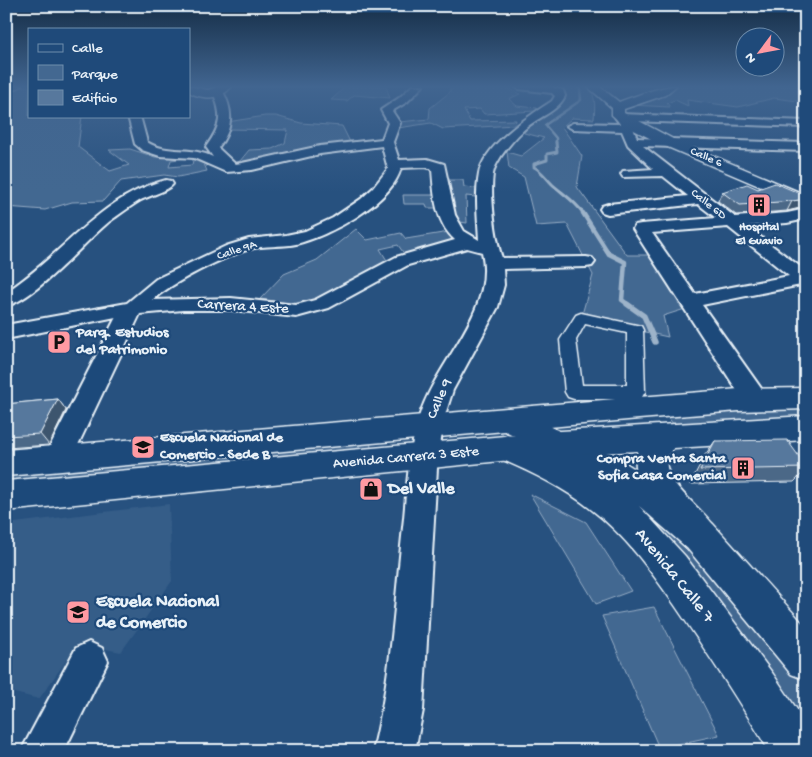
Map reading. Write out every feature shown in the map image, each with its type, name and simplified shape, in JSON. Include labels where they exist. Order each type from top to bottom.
[{"type":"main road","name":"Calle 6","points":[[624,123],[806,201]]},
{"type":"main road","name":"Avenida Carrera 3 Este","points":[[6,496],[756,400],[806,398]]},
{"type":"main road","name":"Avenida Carrera 3 Este","points":[[508,433],[561,443],[668,436],[790,436]]},
{"type":"main road","name":"Avenida Calle 7","points":[[508,433],[554,469],[595,492],[617,509],[668,563],[740,662],[796,751]]},
{"type":"main road","points":[[668,436],[656,444],[650,455],[650,469],[662,492],[806,660]]},
{"type":"main road","name":"Avenida Carrera 3 Este","points":[[6,463],[58,458],[427,441]]},
{"type":"main road","points":[[561,443],[602,464],[649,494],[680,517],[700,536]]},
{"type":"street","points":[[136,121],[141,144],[148,149],[166,153],[198,155],[215,165],[232,168],[253,166],[349,145],[387,142]]},
{"type":"street","points":[[224,121],[224,131],[212,149],[232,168]]},
{"type":"street","points":[[393,121],[387,148],[394,164],[427,164],[439,167],[443,202],[449,220],[460,237],[493,257],[586,262]]},
{"type":"street","name":"Calle 9","points":[[394,751],[403,710],[427,441],[434,407],[441,390],[488,307],[494,285],[493,257],[487,232],[486,174],[490,163],[525,121]]},
{"type":"street","points":[[573,126],[624,123],[806,124]]},
{"type":"street","points":[[624,123],[668,142],[800,149],[806,159]]},
{"type":"street","name":"Calle 6D","points":[[624,123],[644,156],[805,279]]},
{"type":"street","name":"Calle 9A","points":[[58,458],[132,308],[149,290],[168,278],[236,248],[251,244],[298,238],[322,230],[354,210],[379,190],[391,176],[394,164]]},
{"type":"street","points":[[628,174],[666,172]]},
{"type":"street","points":[[6,300],[24,289],[115,210],[142,193],[166,184]]},
{"type":"street","points":[[608,209],[701,199]]},
{"type":"street","points":[[756,400],[641,228],[787,218],[806,214]]},
{"type":"street","name":"Carrera 4 Este","points":[[6,332],[132,308],[206,304],[296,310],[308,309],[322,304],[402,261],[468,242]]},
{"type":"street","points":[[690,301],[805,279]]},
{"type":"street","points":[[581,318],[636,330],[636,392],[574,392],[568,340],[581,318]]},
{"type":"street","points":[[42,751],[89,661]]},
{"type":"shaded area","name":"Escuela Nacional de Comercio","points":[[169,504],[172,581],[121,652],[78,644],[39,699],[6,691],[6,524]]},
{"type":"green space","points":[[6,121],[81,121],[78,147],[110,171],[129,165],[109,150],[130,149],[155,157],[188,158],[171,160],[169,167],[192,165],[193,160],[204,164],[207,171],[178,177],[164,175],[121,181],[103,201],[72,202],[45,210],[6,207]]},
{"type":"green space","points":[[295,121],[342,126],[350,142],[237,166],[232,164],[240,161],[249,150],[272,149],[285,143],[288,130],[227,129],[227,122]]},
{"type":"green space","points":[[516,121],[515,125],[443,129],[431,123],[398,128],[399,122]]},
{"type":"green space","points":[[568,121],[562,127],[582,156],[577,187],[627,255],[648,255],[685,309],[663,316],[668,337],[581,318],[593,275],[567,224],[536,226],[524,177],[509,168],[507,152],[521,156],[544,138],[524,133],[533,122]]},
{"type":"green space","points":[[446,180],[463,180],[464,187],[476,188],[475,197],[466,196],[467,223],[452,221]]},
{"type":"green space","points":[[403,195],[441,195],[443,208],[427,208],[426,204],[404,204]]},
{"type":"green space","points":[[356,229],[367,240],[401,233],[406,239],[449,232],[453,242],[405,255],[398,245],[380,249],[388,262],[313,301],[296,304],[260,299],[284,274],[317,260]]},
{"type":"green space","points":[[806,407],[806,418],[674,425],[667,416],[714,411]]},
{"type":"green space","points":[[370,436],[371,449],[6,487],[6,473]]},
{"type":"green space","points":[[570,457],[672,522],[806,680],[806,744]]},
{"type":"green space","points":[[530,494],[586,522],[631,591],[596,604]]},
{"type":"green space","points":[[654,607],[719,735],[659,748],[602,616]]},
{"type":"building","points":[[775,183],[806,196],[806,199],[740,205],[722,192],[747,184],[758,189]]},
{"type":"building","points":[[58,399],[40,434],[6,436],[6,404]]},
{"type":"building","points":[[787,440],[806,468],[700,470],[715,441]]},
{"type":"waterway","points":[[550,121],[545,125],[556,138],[556,142]]},
{"type":"waterway","points":[[556,142],[557,152],[547,154],[547,160],[534,164],[534,167],[573,201],[584,214]]},
{"type":"waterway","points":[[583,213],[609,254],[625,262],[622,300],[629,305]]},
{"type":"waterway","points":[[627,304],[644,316],[655,342]]},
{"type":"place","name":"Hospital El Guavio","points":[[759,205]]},
{"type":"place","name":"Parq. Estudios del Patrimonio","points":[[59,342]]},
{"type":"place","name":"Escuela Nacional de Comercio - Sede B","points":[[143,447]]},
{"type":"place","name":"Compra Venta Santa Sofia Casa Comercial","points":[[743,468]]},
{"type":"place","name":"Del Valle","points":[[371,489]]},
{"type":"place","name":"Escuela Nacional de Comercio","points":[[78,612]]}]
